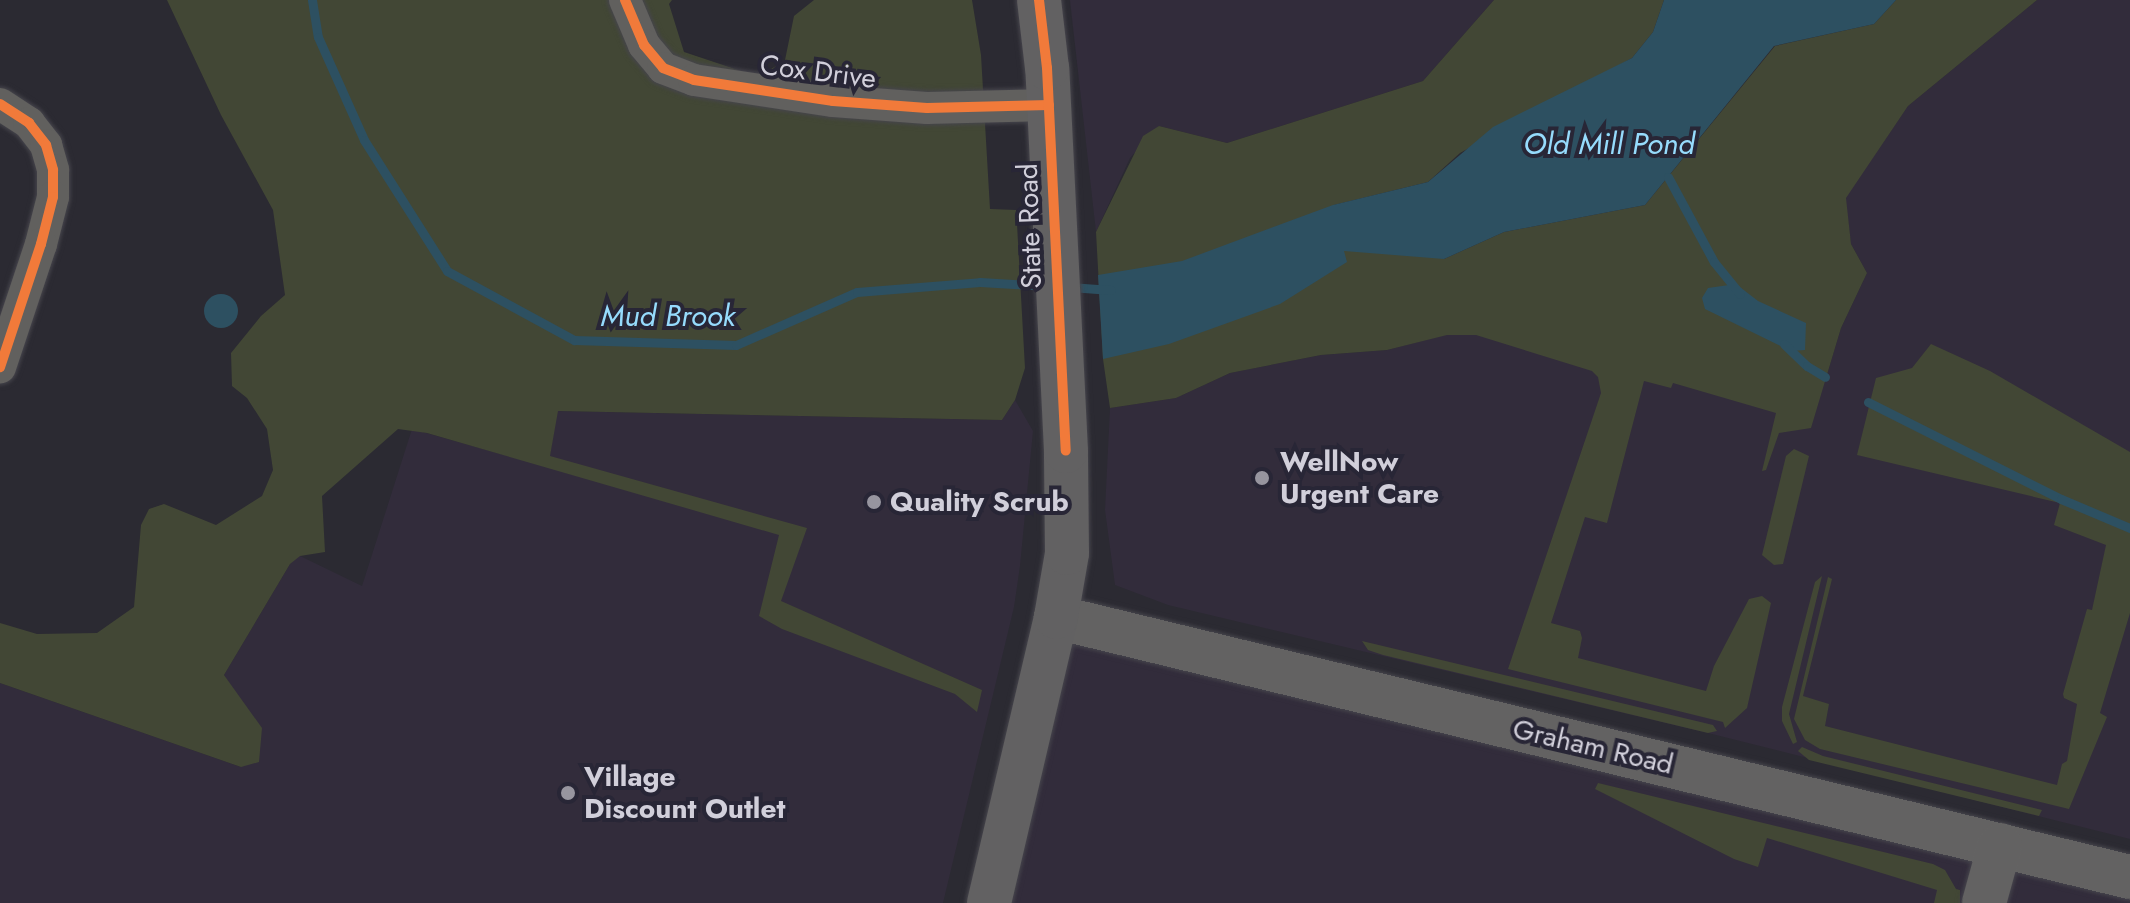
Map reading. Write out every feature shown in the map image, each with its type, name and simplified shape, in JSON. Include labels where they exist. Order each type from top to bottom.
[{"type":"main road","name":"State Road","points":[[989,903],[1056,617],[1067,553],[1066,451],[1059,370],[1049,105],[1039,0]]},
{"type":"main road","name":"Graham Road","points":[[1056,617],[2130,877]]},
{"type":"main road","points":[[1984,903],[2000,845]]},
{"type":"street","name":"Cox Drive","points":[[625,0],[644,45],[663,68],[694,80],[833,101],[927,108],[1049,105]]},
{"type":"street","points":[[0,104],[29,123],[46,145],[53,170],[49,212],[0,367]]},
{"type":"shaded area","points":[[1070,0],[1494,0],[1423,81],[1227,143],[1159,126],[1130,158],[1096,232]]},
{"type":"shaded area","points":[[2037,0],[2130,0],[2130,839],[1712,734],[1168,605],[1115,585],[1105,510],[1110,408],[1176,398],[1230,373],[1321,355],[1387,350],[1522,315],[1809,404],[1825,381],[1841,328],[1867,273],[1851,244],[1845,198],[1908,106]]},
{"type":"shaded area","points":[[1015,400],[1033,431],[1020,566],[1014,607],[943,903],[0,903],[0,683],[241,767],[241,702],[224,675],[296,554],[362,586],[412,429],[548,467],[557,411],[1002,420]]},
{"type":"shaded area","points":[[1056,617],[2130,877],[2130,903],[989,903]]},
{"type":"green space","points":[[167,0],[672,0],[669,4],[684,52],[759,77],[785,60],[794,16],[814,0],[972,0],[981,55],[990,209],[1016,210],[1017,224],[1025,368],[1015,400],[1002,420],[558,411],[550,456],[807,528],[781,601],[982,690],[977,712],[955,694],[782,629],[759,616],[779,535],[427,433],[398,429],[322,496],[325,552],[300,556],[290,564],[224,675],[262,728],[259,762],[241,767],[0,683],[0,623],[37,634],[97,633],[134,607],[141,525],[149,509],[164,504],[216,525],[262,496],[273,470],[267,429],[247,398],[232,386],[231,353],[261,316],[285,295],[273,210],[221,115]]},
{"type":"green space","points":[[1494,0],[1664,0],[1653,32],[1632,58],[1460,153],[1428,182],[1334,205],[1444,259],[1504,232],[1645,205],[1775,46],[1874,24],[1896,0],[2037,0],[1908,106],[1846,198],[1851,244],[1867,273],[1841,328],[1811,428],[1779,433],[1766,470],[1762,471],[1776,413],[1673,383],[1671,388],[1644,381],[1607,523],[1585,517],[1551,623],[1580,631],[1582,638],[1578,658],[1706,691],[1714,666],[1749,599],[1762,596],[1771,603],[1747,708],[1725,728],[1723,722],[1508,669],[1601,393],[1598,377],[1592,371],[1476,335],[1447,335],[1387,350],[1321,355],[1230,373],[1176,398],[1110,408],[1103,359],[1096,232],[1143,136],[1159,126],[1227,143],[1423,81]]},
{"type":"green space","points":[[1931,344],[1990,371],[2130,452],[2130,613],[2100,713],[2107,717],[2069,809],[1820,749],[1805,740],[1794,719],[1828,577],[1832,579],[1803,696],[1829,704],[1825,726],[2057,785],[2062,764],[2067,761],[2077,704],[2064,698],[2063,694],[2087,609],[2092,610],[2106,545],[2054,525],[2060,503],[1857,455],[1876,378],[1912,368]]},
{"type":"green space","points":[[1794,449],[1809,456],[1783,564],[1774,565],[1762,555],[1786,456]]},
{"type":"green space","points":[[1822,576],[1789,714],[1797,742],[1793,744],[1782,721],[1782,707],[1815,582]]},
{"type":"green space","points":[[1362,641],[1713,725],[1717,731],[1708,733],[1383,655],[1368,650]]},
{"type":"green space","points":[[1802,747],[1823,756],[2042,810],[2039,816],[1809,760],[1798,751]]},
{"type":"green space","points":[[1598,783],[1933,864],[1945,870],[1956,889],[1960,890],[1960,903],[1934,903],[1937,890],[1767,838],[1758,867],[1734,859],[1595,789]]},
{"type":"water","name":"Old Mill Pond","points":[[1664,0],[1896,0],[1874,24],[1774,46],[1645,205],[1504,232],[1444,259],[1344,251],[1347,262],[1280,304],[1169,344],[1103,359],[1098,275],[1182,261],[1333,205],[1428,182],[1493,127],[1632,58],[1653,32]]},
{"type":"water","points":[[1736,284],[1758,301],[1806,323],[1805,350],[1791,351],[1705,309],[1702,298],[1708,288]]},
{"type":"water","points":[[221,294],[233,299],[238,311],[233,323],[221,328],[209,323],[204,311],[209,299]]},
{"type":"waterway","name":"Mud Brook","points":[[312,0],[318,37],[364,140],[447,271],[574,340],[736,345],[857,292],[980,282],[1047,286]]},
{"type":"waterway","points":[[1668,177],[1714,262],[1740,294]]},
{"type":"waterway","name":"Mud Brook","points":[[1070,287],[1111,290]]},
{"type":"waterway","points":[[1784,344],[1807,366],[1825,377]]},
{"type":"waterway","points":[[1868,402],[2061,499],[2130,528]]},
{"type":"cycle path","points":[[625,0],[644,45],[663,68],[694,80],[833,101],[927,108],[1049,105]]},
{"type":"cycle path","points":[[1039,0],[1047,68],[1066,451]]},
{"type":"cycle path","points":[[0,104],[29,123],[46,145],[53,170],[53,197],[41,244],[0,367]]},
{"type":"place","name":"WellNow Urgent Care","points":[[1262,478]]},
{"type":"place","name":"Quality Scrub","points":[[874,502]]},
{"type":"place","name":"Village Discount Outlet","points":[[568,793]]}]
